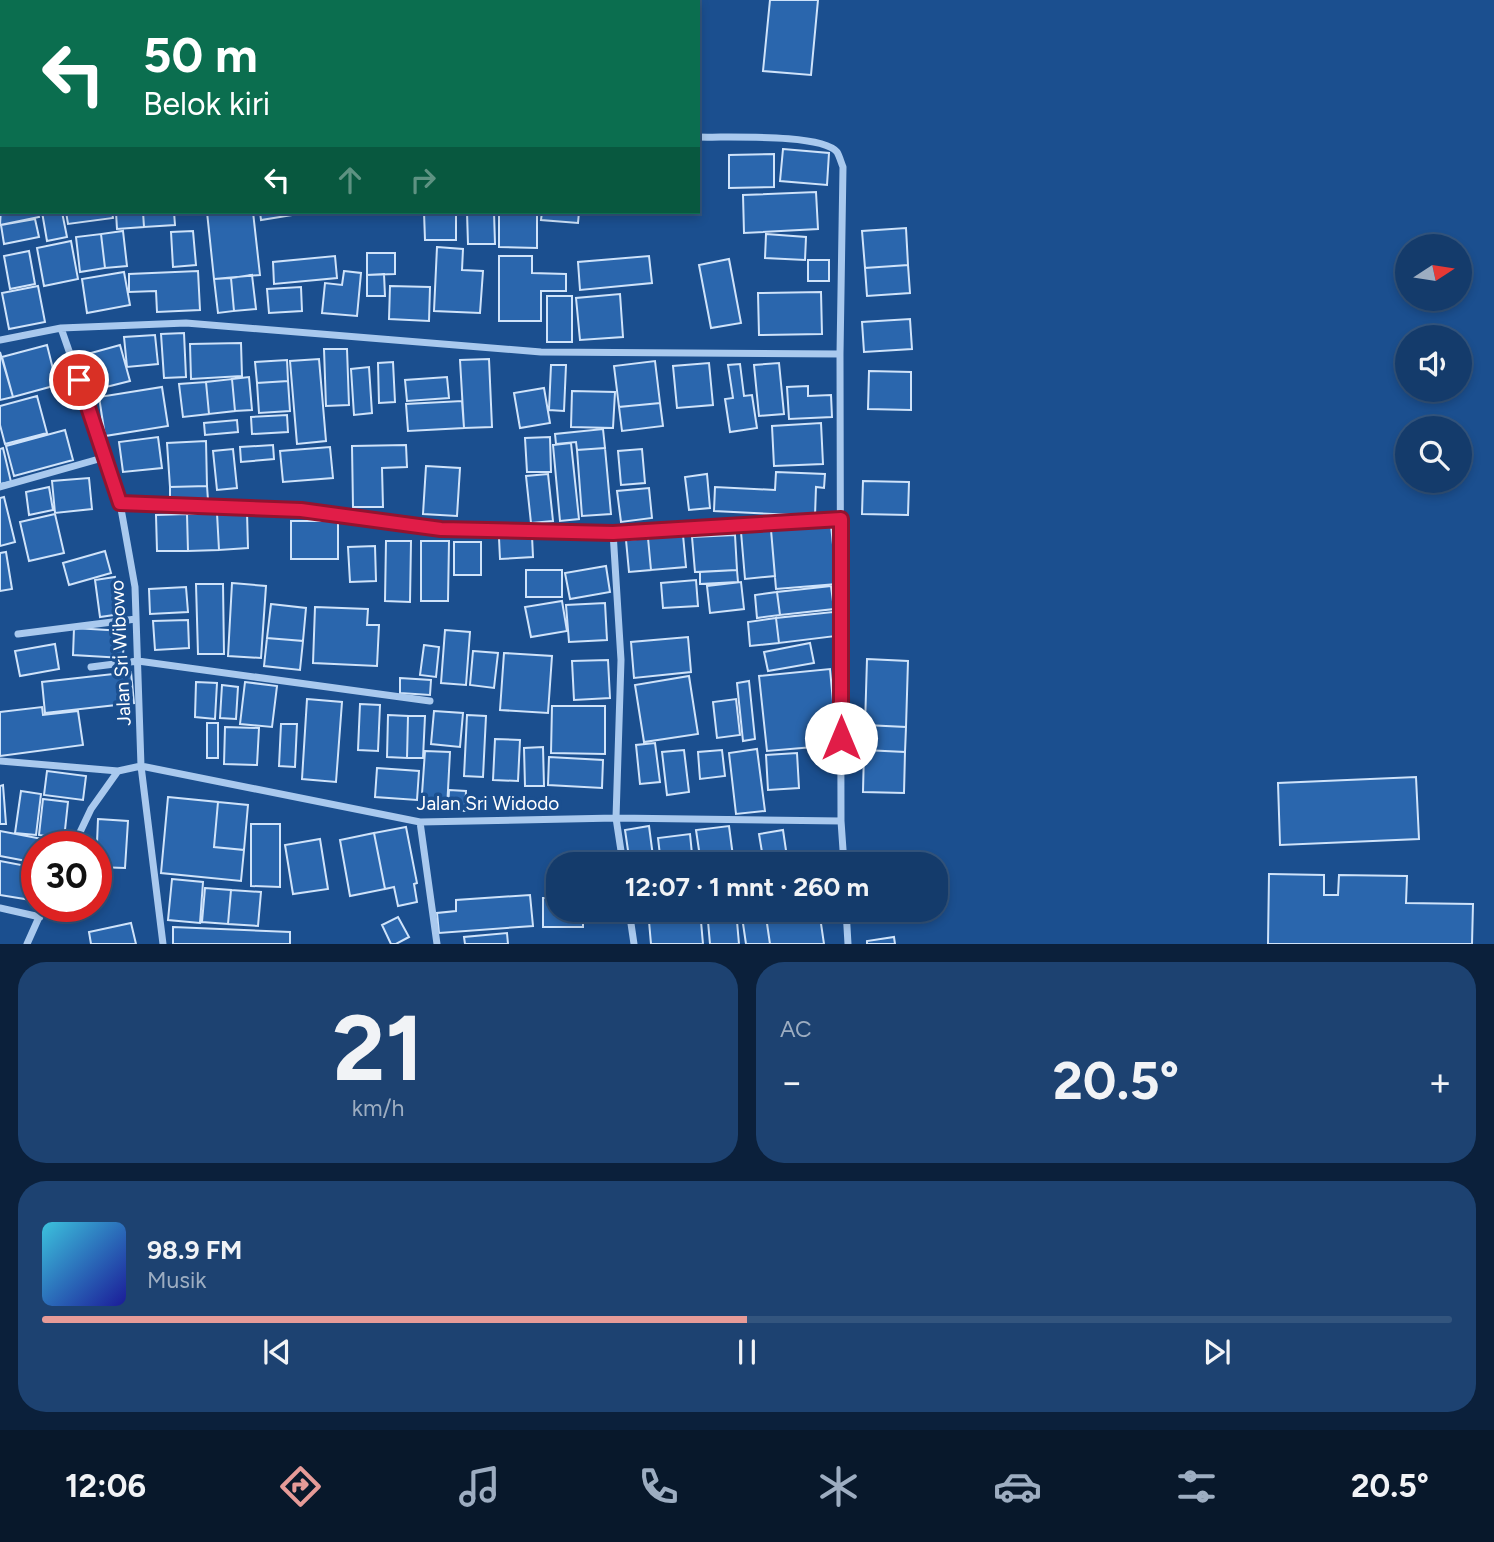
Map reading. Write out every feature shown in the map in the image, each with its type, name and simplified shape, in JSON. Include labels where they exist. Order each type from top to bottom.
[{"type":"street","points":[[700,138],[805,139],[824,143],[837,152],[843,167],[840,354],[843,852]]},
{"type":"street","points":[[0,340],[61,328],[186,323],[541,352],[840,354]]},
{"type":"street","name":"Jalan Sri Wibowo","points":[[61,328],[120,503],[135,587],[141,766],[163,943]]},
{"type":"street","points":[[0,487],[106,457]]},
{"type":"street","points":[[120,503],[301,510],[441,529],[613,533],[841,519]]},
{"type":"street","points":[[613,533],[621,660],[616,818],[621,852]]},
{"type":"street","points":[[19,634],[136,619]]},
{"type":"street","points":[[91,667],[138,661],[430,701]]},
{"type":"street","points":[[0,761],[118,771],[141,766]]},
{"type":"street","name":"Jalan Sri Widodo","points":[[141,766],[420,822],[616,818],[841,821]]},
{"type":"street","points":[[81,831],[91,809],[118,771]]},
{"type":"street","points":[[420,822],[437,943]]},
{"type":"street","points":[[0,908],[21,913]]},
{"type":"street","points":[[27,943],[38,922]]},
{"type":"street","points":[[631,922],[634,943]]},
{"type":"street","points":[[847,922],[848,943]]},
{"type":"building","points":[[770,0],[818,0],[811,75],[763,71]]},
{"type":"building","points":[[783,149],[829,153],[827,185],[780,181]]},
{"type":"building","points":[[774,154],[774,187],[729,188],[729,155]]},
{"type":"building","points":[[816,192],[818,229],[744,233],[743,195]]},
{"type":"building","points":[[1,214],[38,214],[39,217],[0,225]]},
{"type":"building","points":[[42,214],[62,214],[67,237],[47,241]]},
{"type":"building","points":[[66,214],[112,214],[113,218],[68,224]]},
{"type":"building","points":[[116,214],[143,214],[144,227],[117,229]]},
{"type":"building","points":[[143,214],[174,214],[175,225],[144,227]]},
{"type":"building","points":[[207,214],[253,214],[260,275],[214,279]]},
{"type":"building","points":[[260,214],[299,214],[261,220]]},
{"type":"building","points":[[424,214],[456,214],[456,240],[425,240]]},
{"type":"building","points":[[467,214],[494,214],[495,244],[468,244]]},
{"type":"building","points":[[499,214],[537,214],[537,248],[499,247]]},
{"type":"building","points":[[542,214],[579,214],[578,223],[541,220]]},
{"type":"building","points":[[35,219],[39,237],[4,244],[1,225]]},
{"type":"building","points":[[906,228],[908,265],[865,268],[862,231]]},
{"type":"building","points":[[123,231],[127,266],[105,268],[101,234]]},
{"type":"building","points":[[193,231],[196,265],[173,267],[171,232]]},
{"type":"building","points":[[101,234],[105,268],[80,272],[76,237]]},
{"type":"building","points":[[766,234],[806,237],[805,260],[765,258]]},
{"type":"building","points":[[71,241],[78,279],[44,286],[37,248]]},
{"type":"building","points":[[437,247],[463,249],[462,270],[483,271],[480,313],[434,311]]},
{"type":"building","points":[[29,251],[35,284],[10,289],[4,256]]},
{"type":"building","points":[[367,253],[395,253],[395,274],[367,275]]},
{"type":"building","points":[[335,256],[337,278],[274,284],[273,262]]},
{"type":"building","points":[[499,256],[532,256],[532,273],[566,274],[566,291],[541,291],[541,321],[499,321]]},
{"type":"building","points":[[649,256],[652,283],[580,290],[578,262]]},
{"type":"building","points":[[729,259],[741,323],[711,328],[699,265]]},
{"type":"building","points":[[808,260],[829,260],[829,281],[808,281]]},
{"type":"building","points":[[908,265],[910,293],[867,296],[865,268]]},
{"type":"building","points":[[198,271],[200,310],[157,312],[156,291],[129,292],[129,274]]},
{"type":"building","points":[[344,271],[361,273],[357,316],[322,313],[325,283],[342,285]]},
{"type":"building","points":[[124,272],[130,305],[87,313],[82,279]]},
{"type":"building","points":[[384,274],[385,296],[367,296],[367,275]]},
{"type":"building","points":[[252,275],[256,309],[234,311],[231,278]]},
{"type":"building","points":[[231,278],[234,311],[218,313],[214,279]]},
{"type":"building","points":[[38,286],[45,322],[9,329],[2,293]]},
{"type":"building","points":[[390,286],[430,287],[429,321],[389,319]]},
{"type":"building","points":[[301,287],[302,311],[269,313],[267,289]]},
{"type":"building","points":[[821,292],[822,334],[759,335],[758,293]]},
{"type":"building","points":[[620,294],[623,337],[580,340],[576,298]]},
{"type":"building","points":[[547,296],[572,296],[572,342],[547,342]]},
{"type":"building","points":[[910,319],[912,349],[864,352],[862,322]]},
{"type":"building","points":[[184,333],[186,377],[164,378],[161,334]]},
{"type":"building","points":[[155,335],[158,364],[127,367],[124,337]]},
{"type":"building","points":[[241,343],[242,376],[191,379],[190,344]]},
{"type":"building","points":[[47,345],[57,385],[13,397],[2,357]]},
{"type":"building","points":[[120,345],[130,381],[94,390],[84,355]]},
{"type":"building","points":[[324,349],[347,349],[349,405],[326,406]]},
{"type":"building","points":[[0,352],[13,397],[0,400]]},
{"type":"building","points":[[319,359],[326,441],[297,444],[290,361]]},
{"type":"building","points":[[489,359],[492,427],[464,428],[460,360]]},
{"type":"building","points":[[287,360],[288,381],[257,383],[255,362]]},
{"type":"building","points":[[655,361],[660,403],[619,407],[614,366]]},
{"type":"building","points":[[393,362],[395,402],[379,403],[378,363]]},
{"type":"building","points":[[709,363],[713,405],[677,408],[673,366]]},
{"type":"building","points":[[779,363],[784,414],[759,416],[754,365]]},
{"type":"building","points":[[740,364],[744,396],[752,395],[757,428],[730,432],[725,399],[733,398],[728,365]]},
{"type":"building","points":[[551,365],[566,365],[564,411],[549,410]]},
{"type":"building","points":[[369,367],[372,413],[354,415],[351,369]]},
{"type":"building","points":[[869,371],[911,372],[911,410],[868,409]]},
{"type":"building","points":[[249,377],[252,410],[235,411],[232,379]]},
{"type":"building","points":[[447,377],[449,398],[407,401],[405,380]]},
{"type":"building","points":[[232,379],[235,411],[209,414],[206,382]]},
{"type":"building","points":[[288,381],[290,411],[259,413],[257,383]]},
{"type":"building","points":[[206,382],[209,414],[183,417],[179,384]]},
{"type":"building","points":[[808,386],[808,396],[831,395],[832,417],[789,419],[787,387]]},
{"type":"building","points":[[162,387],[168,426],[105,436],[99,397]]},
{"type":"building","points":[[544,388],[550,423],[520,428],[514,393]]},
{"type":"building","points":[[572,391],[615,392],[613,428],[571,427]]},
{"type":"building","points":[[37,396],[47,433],[5,444],[0,425],[0,406]]},
{"type":"building","points":[[462,401],[464,428],[408,431],[406,404]]},
{"type":"building","points":[[660,403],[663,426],[622,431],[619,407]]},
{"type":"building","points":[[287,415],[288,432],[252,434],[251,417]]},
{"type":"building","points":[[237,420],[238,432],[205,435],[204,423]]},
{"type":"building","points":[[821,423],[823,464],[774,466],[772,426]]},
{"type":"building","points":[[603,429],[605,448],[577,450],[576,442],[556,444],[555,434]]},
{"type":"building","points":[[65,430],[73,460],[14,476],[6,446]]},
{"type":"building","points":[[158,437],[162,468],[123,472],[119,442]]},
{"type":"building","points":[[550,437],[551,472],[527,472],[525,438]]},
{"type":"building","points":[[206,441],[207,486],[170,487],[167,443]]},
{"type":"building","points":[[571,443],[579,519],[560,521],[553,445]]},
{"type":"building","points":[[273,445],[274,459],[241,462],[240,447]]},
{"type":"building","points":[[406,445],[407,467],[382,468],[383,507],[353,507],[352,446]]},
{"type":"building","points":[[330,447],[333,478],[283,482],[280,451]]},
{"type":"building","points":[[3,448],[11,482],[0,484],[0,449]]},
{"type":"building","points":[[605,448],[611,514],[582,516],[577,450]]},
{"type":"building","points":[[233,449],[237,488],[217,490],[213,451]]},
{"type":"building","points":[[642,449],[645,483],[621,485],[618,451]]},
{"type":"building","points":[[426,466],[460,468],[457,516],[423,514]]},
{"type":"building","points":[[776,472],[825,474],[824,488],[816,487],[815,516],[714,511],[715,487],[775,490]]},
{"type":"building","points":[[548,474],[553,521],[531,523],[526,476]]},
{"type":"building","points":[[707,474],[710,508],[689,510],[685,477]]},
{"type":"building","points":[[89,478],[92,509],[55,513],[52,481]]},
{"type":"building","points":[[863,481],[909,482],[908,515],[862,514]]},
{"type":"building","points":[[207,486],[208,500],[170,502],[170,487]]},
{"type":"building","points":[[49,487],[53,510],[29,515],[26,492]]},
{"type":"building","points":[[649,488],[652,518],[621,522],[617,491]]},
{"type":"building","points":[[4,497],[15,542],[0,546],[0,498]]},
{"type":"building","points":[[247,512],[248,548],[219,550],[217,513]]},
{"type":"building","points":[[217,513],[219,550],[188,551],[187,514]]},
{"type":"building","points":[[55,514],[64,553],[29,561],[20,522]]},
{"type":"building","points":[[187,514],[188,551],[157,551],[156,515]]},
{"type":"building","points":[[291,521],[338,521],[338,559],[291,559]]},
{"type":"building","points":[[831,525],[837,584],[776,589],[771,530]]},
{"type":"building","points":[[771,530],[775,576],[745,579],[741,532]]},
{"type":"building","points":[[683,535],[686,567],[651,570],[648,538]]},
{"type":"building","points":[[735,535],[737,570],[695,572],[692,537]]},
{"type":"building","points":[[532,536],[533,557],[500,559],[499,538]]},
{"type":"building","points":[[648,538],[651,570],[629,572],[626,540]]},
{"type":"building","points":[[386,541],[411,541],[410,602],[385,601]]},
{"type":"building","points":[[421,541],[449,541],[448,601],[421,601]]},
{"type":"building","points":[[454,542],[481,542],[481,575],[454,575]]},
{"type":"building","points":[[375,546],[376,581],[350,582],[348,547]]},
{"type":"building","points":[[105,551],[111,573],[69,585],[63,563]]},
{"type":"building","points":[[6,552],[12,589],[0,591],[0,553]]},
{"type":"building","points":[[606,566],[610,592],[570,599],[565,573]]},
{"type":"building","points":[[526,570],[562,570],[562,597],[526,597]]},
{"type":"building","points":[[737,570],[738,582],[700,584],[700,572]]},
{"type":"building","points":[[115,577],[121,614],[100,617],[95,580]]},
{"type":"building","points":[[696,580],[698,606],[663,608],[661,583]]},
{"type":"building","points":[[741,582],[744,609],[710,613],[707,586]]},
{"type":"building","points":[[232,583],[266,586],[261,658],[228,656]]},
{"type":"building","points":[[196,584],[223,584],[224,654],[198,654]]},
{"type":"building","points":[[831,586],[834,609],[780,615],[777,592]]},
{"type":"building","points":[[186,587],[188,612],[150,614],[149,589]]},
{"type":"building","points":[[777,592],[780,615],[757,618],[755,595]]},
{"type":"building","points":[[562,601],[567,631],[531,637],[525,607]]},
{"type":"building","points":[[605,603],[607,640],[569,642],[566,605]]},
{"type":"building","points":[[271,604],[306,608],[303,641],[267,638]]},
{"type":"building","points":[[315,607],[368,609],[367,625],[379,625],[377,666],[313,663]]},
{"type":"building","points":[[833,612],[836,636],[779,643],[776,618]]},
{"type":"building","points":[[776,618],[779,643],[750,646],[748,622]]},
{"type":"building","points":[[188,620],[189,648],[155,650],[153,621]]},
{"type":"building","points":[[74,628],[124,631],[123,658],[73,655]]},
{"type":"building","points":[[445,630],[470,632],[466,685],[441,683]]},
{"type":"building","points":[[688,637],[691,672],[634,678],[631,642]]},
{"type":"building","points":[[267,638],[303,641],[300,670],[264,666]]},
{"type":"building","points":[[810,643],[814,663],[768,671],[764,652]]},
{"type":"building","points":[[55,644],[59,669],[20,676],[15,651]]},
{"type":"building","points":[[424,645],[439,647],[436,677],[420,675]]},
{"type":"building","points":[[473,651],[498,653],[494,688],[470,685]]},
{"type":"building","points":[[504,653],[552,656],[548,713],[500,710]]},
{"type":"building","points":[[867,659],[908,661],[906,727],[865,725]]},
{"type":"building","points":[[608,660],[610,698],[574,700],[572,661]]},
{"type":"building","points":[[830,669],[837,745],[767,751],[759,676]]},
{"type":"building","points":[[131,672],[134,703],[45,713],[42,682]]},
{"type":"building","points":[[689,676],[698,734],[644,742],[635,685]]},
{"type":"building","points":[[400,678],[431,680],[430,695],[400,693]]},
{"type":"building","points":[[749,681],[755,739],[743,741],[737,683]]},
{"type":"building","points":[[196,682],[217,683],[215,719],[195,717]]},
{"type":"building","points":[[245,682],[277,686],[272,727],[240,724]]},
{"type":"building","points":[[222,685],[238,687],[236,719],[220,718]]},
{"type":"building","points":[[307,699],[342,702],[336,782],[302,779]]},
{"type":"building","points":[[736,699],[740,735],[717,738],[713,702]]},
{"type":"building","points":[[360,704],[380,705],[378,751],[358,750]]},
{"type":"building","points":[[552,706],[605,706],[605,754],[551,753]]},
{"type":"building","points":[[42,707],[43,715],[78,711],[83,745],[0,756],[0,712]]},
{"type":"building","points":[[434,711],[463,713],[460,747],[431,744]]},
{"type":"building","points":[[388,715],[408,716],[407,758],[387,757]]},
{"type":"building","points":[[467,715],[486,716],[483,777],[464,776]]},
{"type":"building","points":[[408,716],[425,716],[423,758],[407,758]]},
{"type":"building","points":[[207,723],[218,723],[218,758],[207,758]]},
{"type":"building","points":[[281,724],[297,724],[295,767],[279,766]]},
{"type":"building","points":[[865,725],[906,727],[905,752],[864,750]]},
{"type":"building","points":[[225,727],[259,728],[257,765],[224,764]]},
{"type":"building","points":[[495,739],[520,740],[518,781],[493,780]]},
{"type":"building","points":[[655,743],[660,782],[640,784],[636,745]]},
{"type":"building","points":[[543,747],[544,786],[525,786],[524,748]]},
{"type":"building","points":[[757,749],[765,811],[736,814],[729,753]]},
{"type":"building","points":[[684,750],[689,792],[667,795],[662,752]]},
{"type":"building","points":[[722,750],[725,776],[700,779],[698,752]]},
{"type":"building","points":[[864,750],[905,752],[904,793],[863,792]]},
{"type":"building","points":[[425,751],[450,752],[447,809],[421,808]]},
{"type":"building","points":[[797,753],[799,788],[768,790],[766,755]]},
{"type":"building","points":[[549,757],[603,760],[602,788],[548,785]]},
{"type":"building","points":[[377,768],[419,771],[417,800],[375,797]]},
{"type":"building","points":[[47,771],[86,776],[83,800],[44,795]]},
{"type":"building","points":[[1416,777],[1419,839],[1280,845],[1278,783]]},
{"type":"building","points":[[3,785],[6,824],[0,824],[0,786]]},
{"type":"building","points":[[449,790],[466,791],[465,811],[448,810]]},
{"type":"building","points":[[21,791],[41,794],[36,831],[15,833]]},
{"type":"building","points":[[168,797],[218,802],[214,847],[244,850],[241,881],[161,873]]},
{"type":"building","points":[[43,799],[68,802],[65,831],[39,831]]},
{"type":"building","points":[[218,802],[248,805],[244,850],[214,847]]},
{"type":"building","points":[[98,819],[128,821],[125,868],[112,868],[112,831],[98,831]]},
{"type":"building","points":[[251,824],[280,824],[280,887],[251,886]]},
{"type":"building","points":[[649,826],[652,852],[628,852],[625,830]]},
{"type":"building","points":[[729,826],[732,852],[699,852],[696,830]]},
{"type":"building","points":[[406,827],[417,883],[414,884],[417,902],[398,906],[394,887],[385,889],[374,833]]},
{"type":"building","points":[[783,830],[786,852],[762,852],[759,834]]},
{"type":"building","points":[[0,831],[21,835],[21,860],[0,856]]},
{"type":"building","points":[[374,833],[385,889],[350,896],[340,840]]},
{"type":"building","points":[[690,834],[692,852],[660,852],[658,838]]},
{"type":"building","points":[[320,839],[328,889],[293,894],[285,845]]},
{"type":"building","points":[[0,861],[21,865],[21,898],[0,895]]},
{"type":"building","points":[[1269,874],[1324,875],[1324,895],[1338,895],[1339,875],[1407,876],[1406,903],[1473,904],[1472,944],[1268,944]]},
{"type":"building","points":[[172,879],[203,882],[200,923],[168,920]]},
{"type":"building","points":[[205,888],[231,890],[228,924],[202,922]]},
{"type":"building","points":[[231,890],[261,892],[258,926],[228,924]]},
{"type":"building","points":[[530,895],[533,926],[439,933],[437,913],[456,911],[456,900]]},
{"type":"building","points":[[543,898],[546,898],[546,922],[583,922],[583,927],[543,927]]},
{"type":"building","points":[[398,917],[409,937],[391,944],[382,925]]},
{"type":"building","points":[[649,922],[701,922],[703,944],[651,944]]},
{"type":"building","points":[[708,922],[737,922],[739,944],[710,944]]},
{"type":"building","points":[[743,922],[767,922],[770,944],[746,944]]},
{"type":"building","points":[[767,922],[821,922],[824,944],[770,944]]},
{"type":"building","points":[[131,923],[136,944],[91,944],[89,932]]},
{"type":"building","points":[[173,927],[290,932],[290,944],[173,944]]},
{"type":"building","points":[[507,933],[508,944],[465,944],[464,937]]},
{"type":"building","points":[[894,937],[895,944],[867,944],[867,941]]},
{"type":"route","points":[[79,380],[120,503],[301,510],[441,529],[613,533],[841,519],[841,738]]}]
